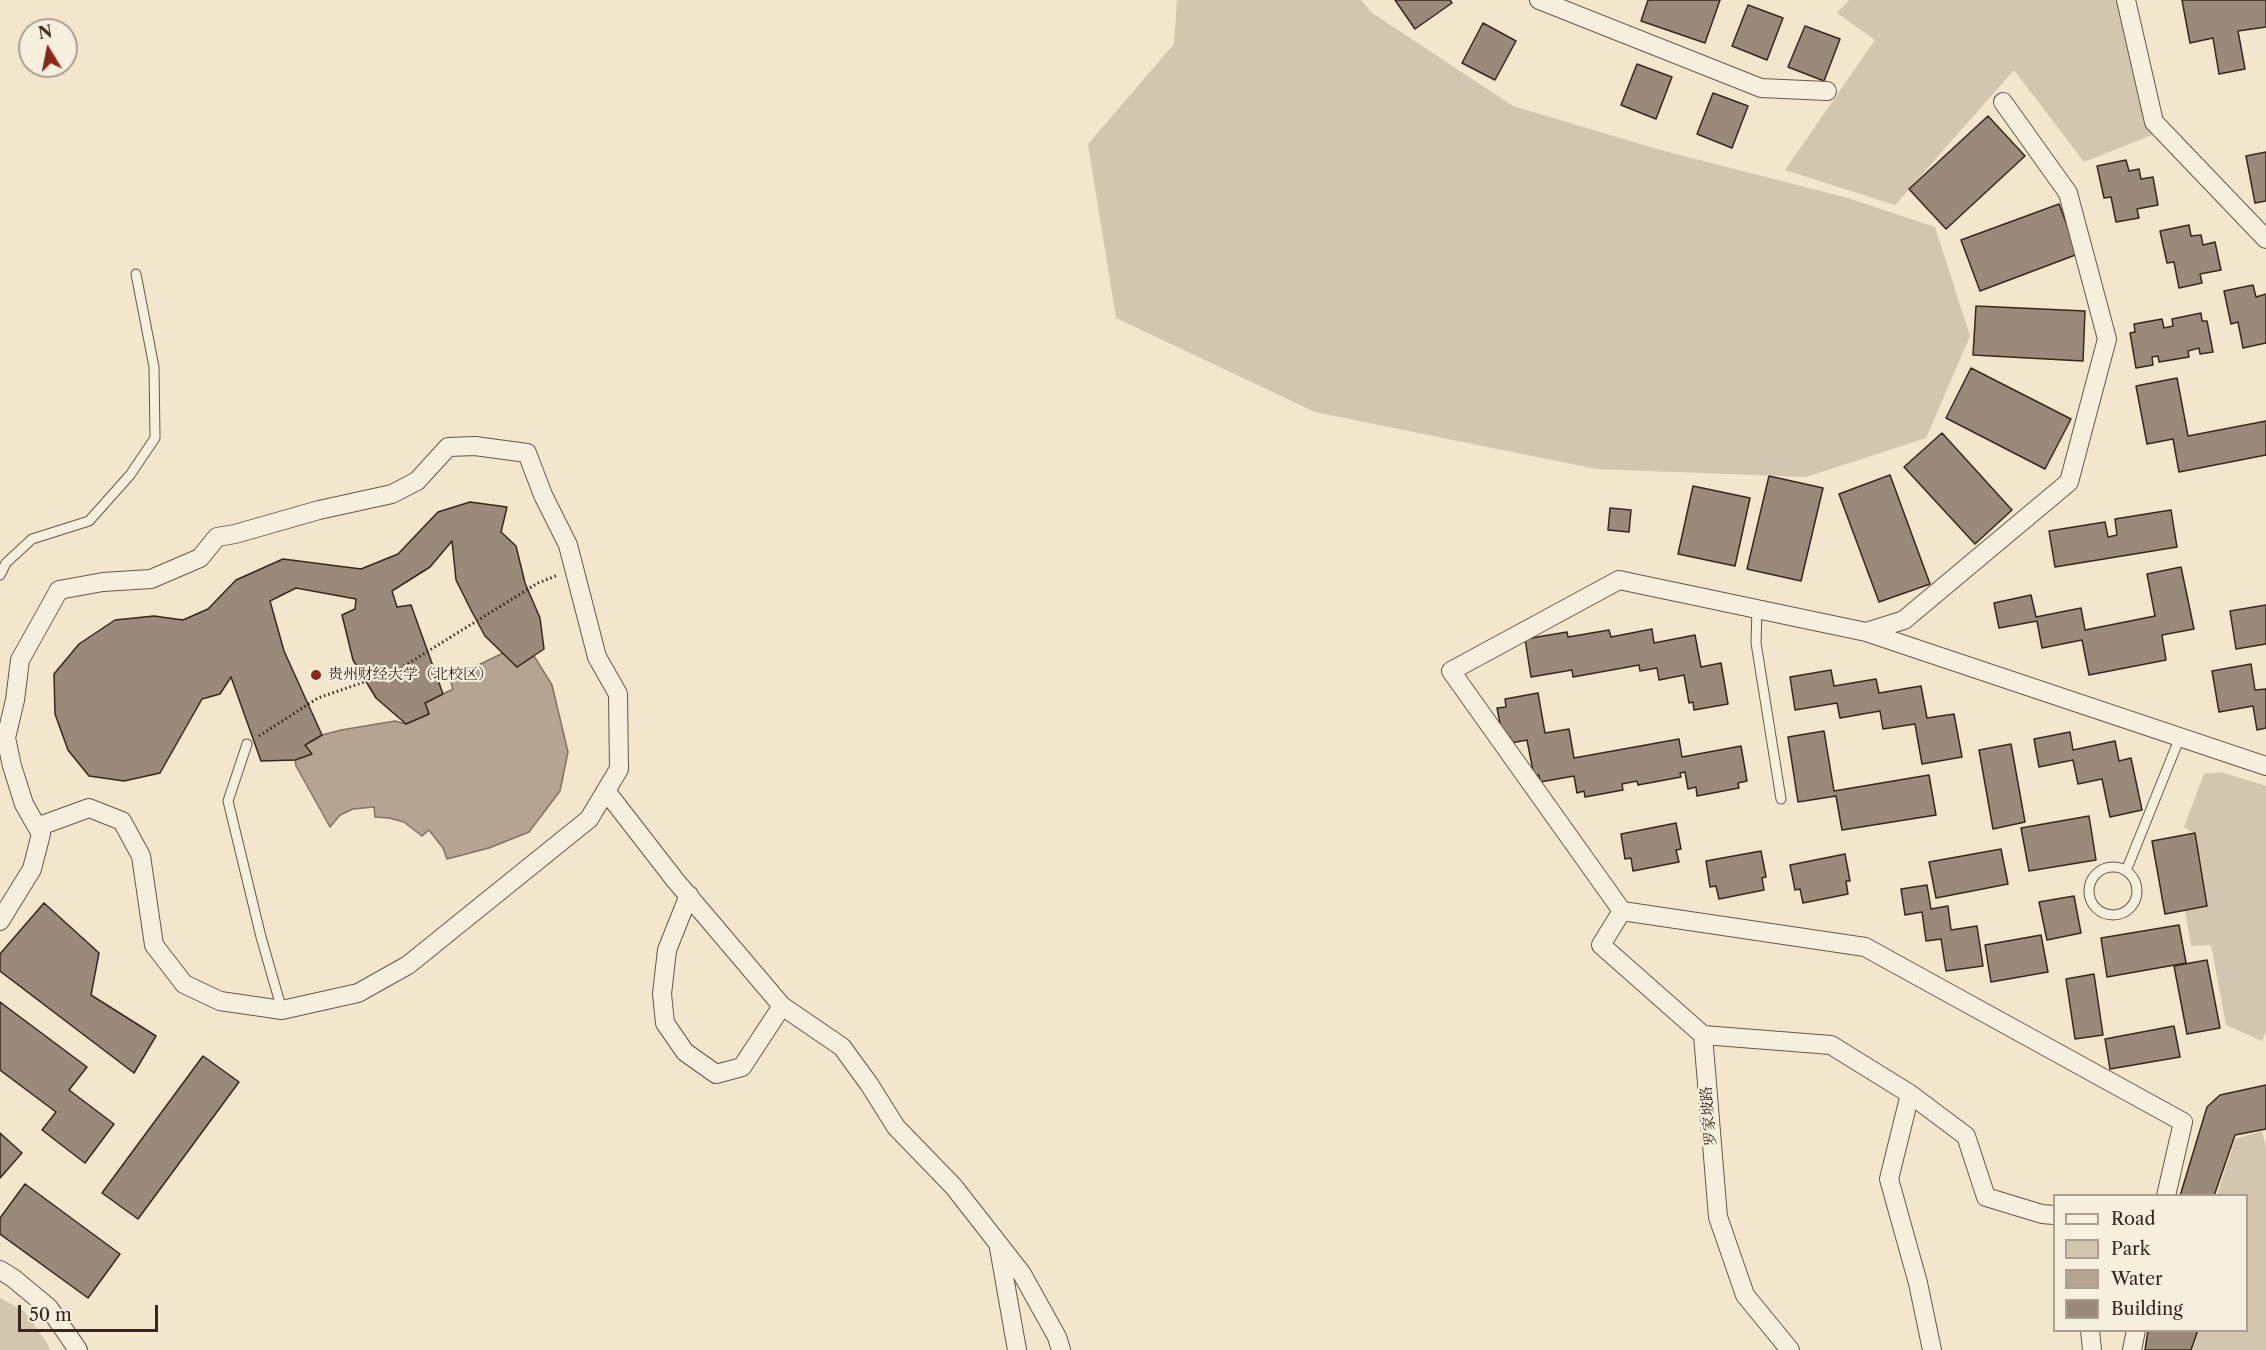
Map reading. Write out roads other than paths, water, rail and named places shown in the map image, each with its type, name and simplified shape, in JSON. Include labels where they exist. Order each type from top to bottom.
[{"type":"street","points":[[1539,0],[1761,88],[1827,91]]},
{"type":"street","points":[[2126,0],[2154,122],[2266,239]]},
{"type":"street","points":[[1866,632],[1904,620],[2069,482],[2107,339],[2067,193],[2003,102]]},
{"type":"street","points":[[0,921],[32,869],[41,834],[37,827],[24,804],[6,738],[15,700],[20,660],[59,590],[103,582],[151,579],[200,558],[217,537],[319,510],[392,494],[417,481],[448,447],[475,446],[527,453],[543,495],[568,545],[597,657],[618,694],[619,769],[589,819],[408,965],[358,993],[282,1010],[220,1001],[184,984],[154,945],[141,855],[122,821],[89,808],[37,827]]},
{"type":"street","points":[[2166,1194],[2182,1122],[1865,947],[1622,912],[1451,671],[1619,580],[1866,632],[2266,766]]},
{"type":"street","points":[[606,791],[782,1006],[842,1047],[896,1127],[954,1187],[1022,1274],[1057,1337],[1061,1350]]},
{"type":"street","points":[[689,895],[667,950],[662,994],[664,1023],[685,1052],[716,1074],[742,1067],[782,1006]]},
{"type":"street","points":[[1622,912],[1601,945],[1703,1035],[1831,1045],[1910,1094],[1966,1136],[1986,1197],[2042,1214],[2053,1215]]},
{"type":"street","name":"罗家坡路","points":[[1703,1035],[1718,1217],[1745,1296],[1790,1350]]},
{"type":"street","points":[[1910,1094],[1889,1179],[1918,1283],[1932,1350]]},
{"type":"street","points":[[998,1246],[1017,1350]]},
{"type":"street","points":[[0,1270],[49,1308],[78,1350]]},
{"type":"street","points":[[2090,1332],[2092,1350]]},
{"type":"street","points":[[2132,1350],[2136,1332]]},
{"type":"lane","points":[[0,575],[6,563],[32,539],[89,521],[130,475],[155,438],[154,367],[136,274]]},
{"type":"lane","points":[[1757,609],[1756,643],[1781,799]]},
{"type":"lane","points":[[2126,871],[2180,737]]},
{"type":"lane","points":[[247,744],[228,801],[261,937],[282,1010]]},
{"type":"lane","points":[[2112,867],[2126,871],[2136,884],[2136,901],[2131,908],[2116,916],[2100,912],[2090,900],[2088,893],[2092,878],[2097,872],[2112,867]]},
{"type":"water","points":[[503,653],[517,667],[534,656],[552,685],[568,752],[560,791],[529,832],[489,848],[447,859],[443,848],[429,830],[422,836],[404,822],[375,817],[374,807],[353,809],[340,815],[330,827],[296,766],[295,760],[311,754],[305,745],[322,735],[341,730],[395,721],[406,724],[429,714],[425,703],[453,689],[450,679]]},
{"type":"place","name":"贵州财经大学（北校区）","points":[[316,675]]}]
